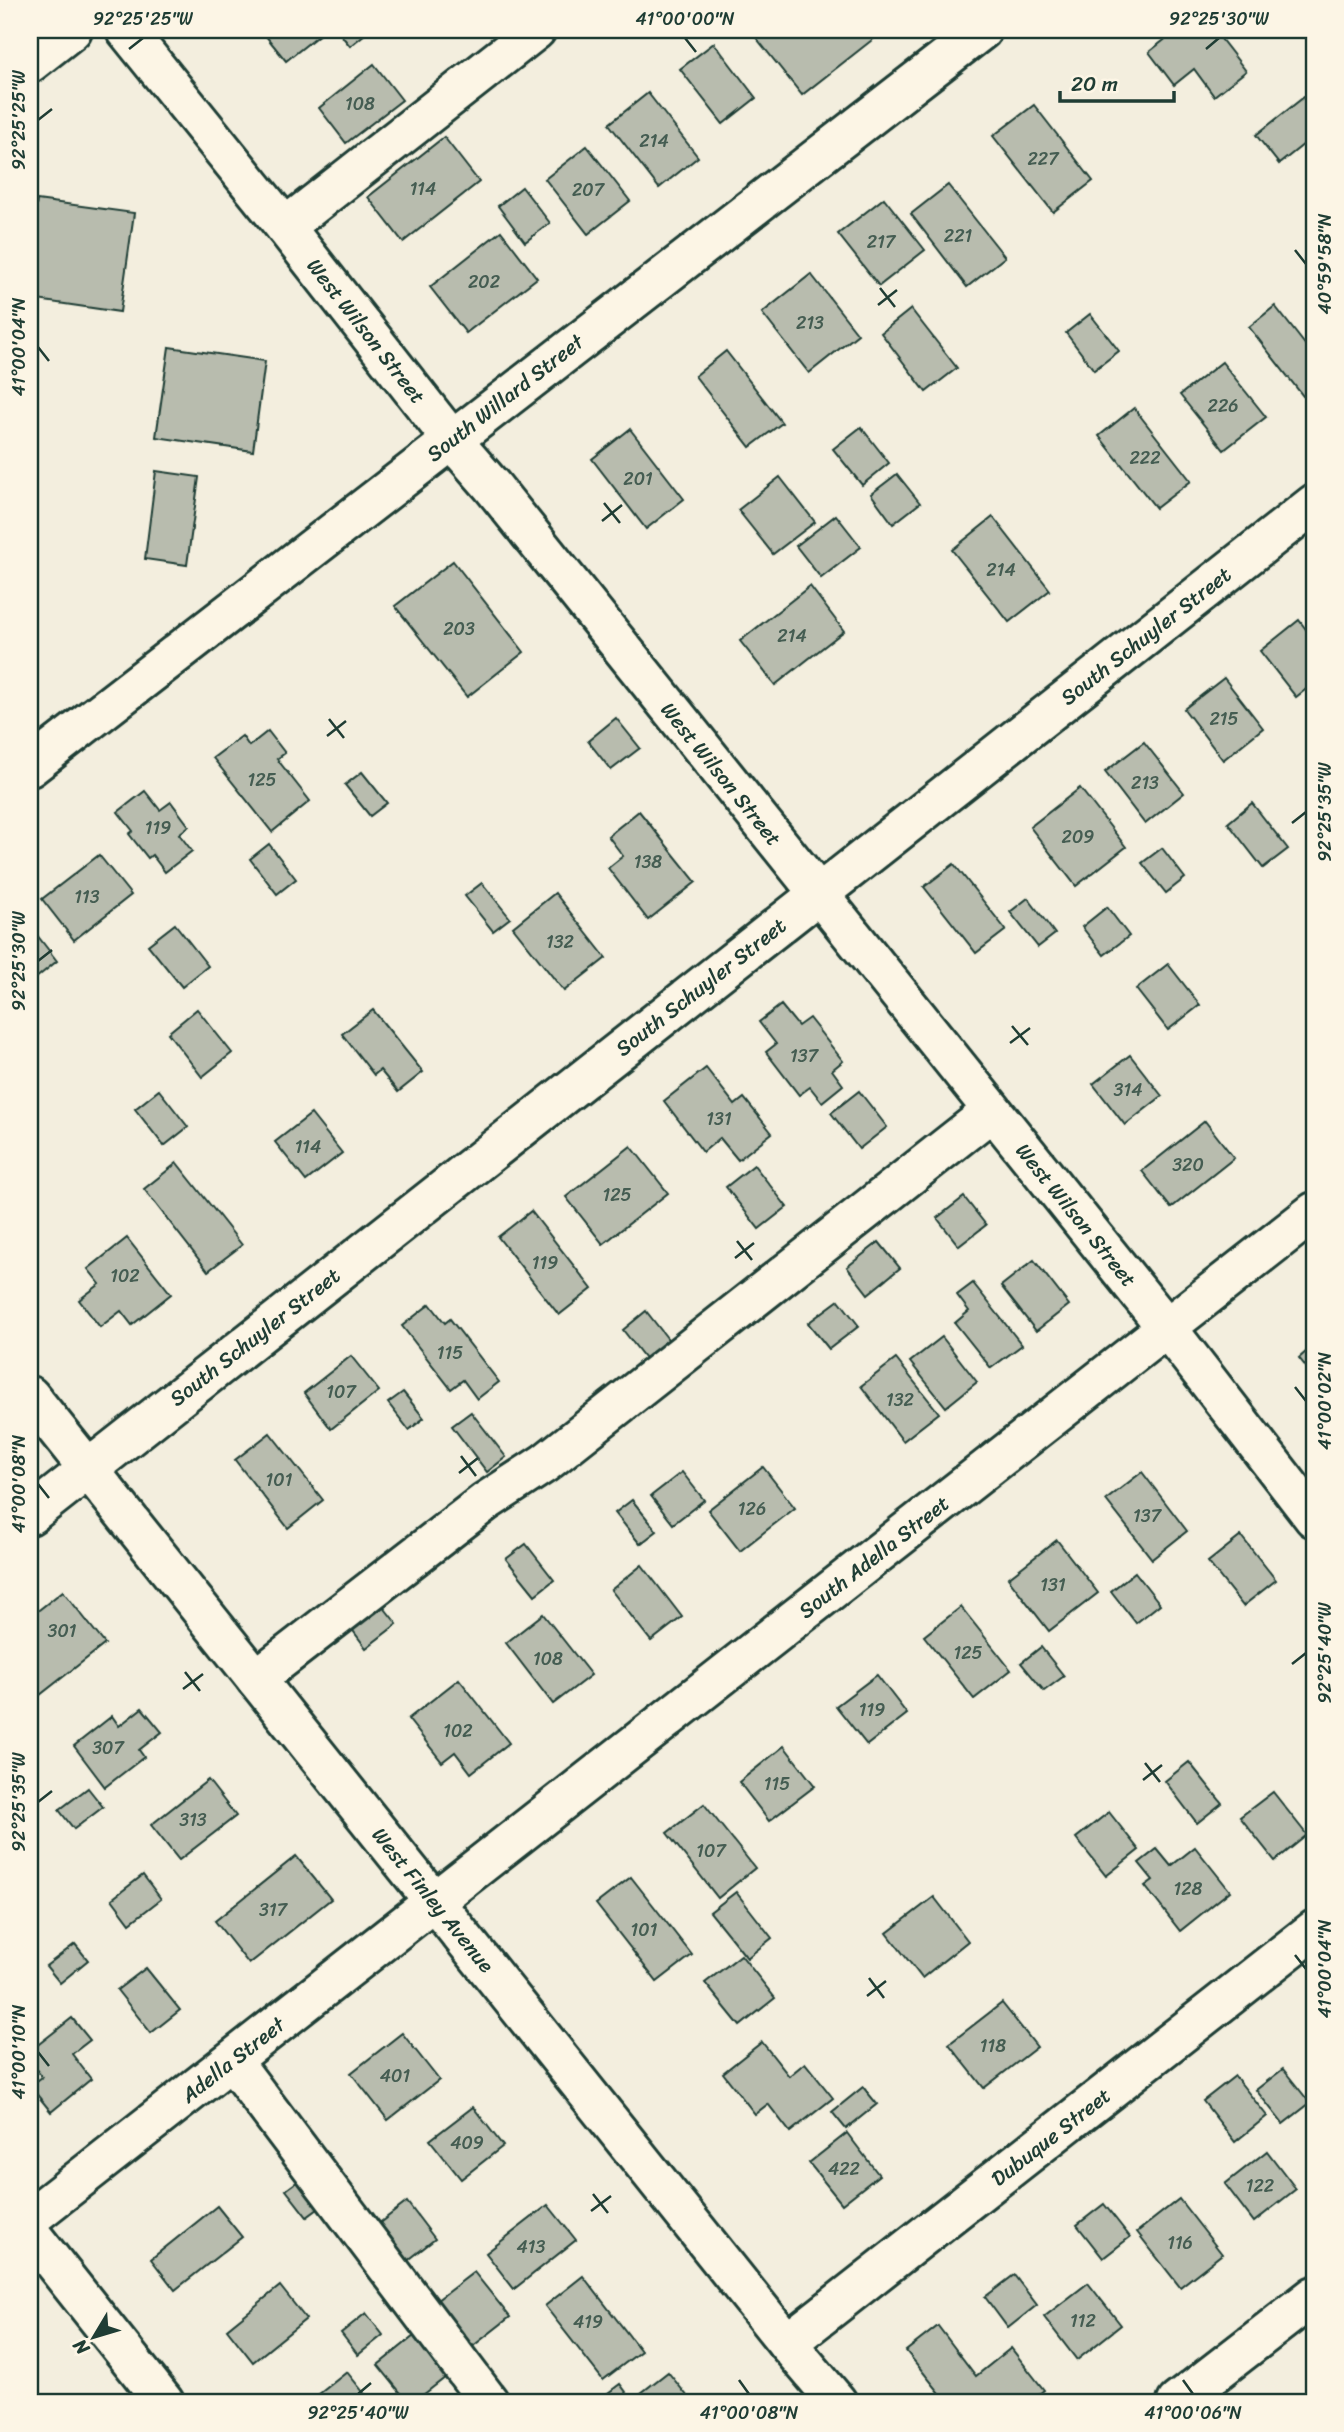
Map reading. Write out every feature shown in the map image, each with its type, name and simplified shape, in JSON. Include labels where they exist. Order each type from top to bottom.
[{"type":"street","points":[[30,63],[72,30]]},
{"type":"street","name":"West Wilson Street","points":[[126,30],[451,439],[492,486],[817,895],[1167,1328],[1314,1518]]},
{"type":"street","points":[[285,227],[536,30]]},
{"type":"street","name":"South Willard Street","points":[[30,767],[982,30]]},
{"type":"street","name":"South Schuyler Street","points":[[30,1515],[1314,504]]},
{"type":"street","points":[[256,1679],[485,1502],[545,1464],[992,1111]]},
{"type":"street","name":"South Adella Street","points":[[435,1901],[1314,1212]]},
{"type":"street","name":"West Finley Avenue","points":[[30,1396],[837,2402]]},
{"type":"street","name":"Adella Street","points":[[30,2218],[435,1901]]},
{"type":"street","name":"Dubuque Street","points":[[787,2343],[1314,1930]]},
{"type":"street","points":[[232,2061],[489,2402]]},
{"type":"street","points":[[30,2233],[164,2402]]},
{"type":"street","points":[[1177,2402],[1314,2296]]},
{"type":"building","points":[[261,30],[325,30],[286,61]]},
{"type":"building","points":[[337,30],[370,30],[350,46]]},
{"type":"building","points":[[750,30],[878,30],[881,33],[802,95]]},
{"type":"building","points":[[1163,30],[1214,30],[1246,71],[1214,96],[1194,69],[1174,85],[1149,52],[1168,37]]},
{"type":"building","points":[[714,43],[756,98],[723,124],[680,69]]},
{"type":"building","points":[[374,64],[402,100],[346,143],[319,108]]},
{"type":"building","points":[[648,93],[698,157],[659,188],[609,124]]},
{"type":"building","points":[[1309,93],[1314,100],[1314,136],[1279,164],[1256,135]]},
{"type":"building","points":[[1034,105],[1093,181],[1053,212],[993,136]]},
{"type":"building","points":[[444,137],[479,182],[403,242],[368,197]]},
{"type":"building","points":[[587,146],[630,201],[588,234],[545,179]]},
{"type":"building","points":[[948,185],[1005,257],[967,287],[911,214]]},
{"type":"building","points":[[522,187],[550,223],[525,242],[498,206]]},
{"type":"building","points":[[884,198],[925,250],[879,286],[838,234]]},
{"type":"building","points":[[37,200],[134,213],[120,312],[30,299],[30,251]]},
{"type":"building","points":[[501,231],[537,278],[466,333],[430,287]]},
{"type":"building","points":[[811,274],[858,334],[809,373],[762,313]]},
{"type":"building","points":[[1275,306],[1314,356],[1314,388],[1303,396],[1249,327]]},
{"type":"building","points":[[911,309],[957,368],[926,392],[881,333]]},
{"type":"building","points":[[1090,314],[1119,351],[1094,370],[1066,333]]},
{"type":"building","points":[[169,347],[265,361],[253,451],[156,437]]},
{"type":"building","points":[[726,351],[782,423],[750,447],[695,376]]},
{"type":"building","points":[[1222,362],[1266,417],[1224,450],[1180,395]]},
{"type":"building","points":[[1134,408],[1191,481],[1156,508],[1099,436]]},
{"type":"building","points":[[861,427],[889,463],[862,485],[833,449]]},
{"type":"building","points":[[630,429],[684,499],[646,529],[592,459]]},
{"type":"building","points":[[156,471],[199,477],[187,565],[145,559]]},
{"type":"building","points":[[897,474],[920,503],[893,524],[871,494]]},
{"type":"building","points":[[780,477],[815,522],[773,554],[738,510]]},
{"type":"building","points":[[836,515],[861,547],[821,578],[796,546]]},
{"type":"building","points":[[993,517],[1050,590],[1009,622],[952,550]]},
{"type":"building","points":[[453,561],[524,652],[467,697],[395,606]]},
{"type":"building","points":[[810,586],[844,631],[775,685],[740,641]]},
{"type":"building","points":[[1299,620],[1314,640],[1314,683],[1296,697],[1260,651]]},
{"type":"building","points":[[1224,678],[1263,728],[1223,760],[1184,709]]},
{"type":"building","points":[[616,718],[640,748],[611,770],[588,741]]},
{"type":"building","points":[[268,731],[285,753],[277,759],[310,801],[272,832],[213,758],[242,736],[249,746]]},
{"type":"building","points":[[1144,742],[1184,793],[1145,824],[1105,772]]},
{"type":"building","points":[[362,772],[387,803],[370,816],[345,785]]},
{"type":"building","points":[[1080,788],[1126,847],[1076,886],[1030,827]]},
{"type":"building","points":[[145,791],[160,810],[171,802],[189,826],[179,834],[192,851],[165,872],[152,855],[148,858],[129,834],[133,831],[118,812]]},
{"type":"building","points":[[1252,803],[1288,849],[1263,868],[1228,823]]},
{"type":"building","points":[[639,811],[696,882],[648,920],[608,868],[623,856],[608,836]]},
{"type":"building","points":[[269,844],[296,879],[277,894],[250,859]]},
{"type":"building","points":[[1162,848],[1185,878],[1166,893],[1142,863]]},
{"type":"building","points":[[99,855],[131,895],[74,940],[42,899]]},
{"type":"building","points":[[954,864],[1006,930],[976,953],[924,887]]},
{"type":"building","points":[[482,883],[510,918],[493,931],[465,896]]},
{"type":"building","points":[[555,893],[606,958],[564,991],[513,927]]},
{"type":"building","points":[[1028,898],[1055,934],[1038,947],[1010,912]]},
{"type":"building","points":[[1107,907],[1129,936],[1104,955],[1082,927]]},
{"type":"building","points":[[175,924],[208,966],[182,987],[148,945]]},
{"type":"building","points":[[30,926],[57,961],[30,983]]},
{"type":"building","points":[[1168,964],[1200,1005],[1168,1030],[1136,989]]},
{"type":"building","points":[[781,1005],[798,1026],[809,1018],[843,1061],[832,1070],[843,1085],[822,1102],[810,1087],[799,1095],[766,1052],[776,1044],[759,1022]]},
{"type":"building","points":[[197,1009],[232,1053],[202,1077],[168,1033]]},
{"type":"building","points":[[373,1010],[423,1072],[398,1092],[380,1070],[374,1075],[342,1034]]},
{"type":"building","points":[[1130,1055],[1162,1096],[1125,1125],[1093,1084]]},
{"type":"building","points":[[706,1068],[735,1105],[744,1098],[772,1133],[738,1160],[720,1138],[703,1152],[664,1101]]},
{"type":"building","points":[[159,1090],[188,1127],[164,1146],[135,1109]]},
{"type":"building","points":[[859,1091],[887,1127],[859,1149],[831,1113]]},
{"type":"building","points":[[311,1114],[342,1153],[306,1181],[275,1142]]},
{"type":"building","points":[[1205,1121],[1234,1158],[1171,1208],[1142,1171]]},
{"type":"building","points":[[631,1146],[668,1193],[603,1244],[566,1197]]},
{"type":"building","points":[[177,1163],[242,1245],[208,1271],[144,1189]]},
{"type":"building","points":[[754,1165],[787,1207],[759,1229],[726,1187]]},
{"type":"building","points":[[964,1197],[986,1225],[959,1246],[937,1218]]},
{"type":"building","points":[[531,1211],[592,1289],[559,1315],[498,1237]]},
{"type":"building","points":[[127,1238],[171,1294],[132,1325],[121,1311],[100,1327],[79,1300],[100,1284],[88,1269]]},
{"type":"building","points":[[879,1242],[900,1268],[868,1294],[847,1267]]},
{"type":"building","points":[[1034,1260],[1069,1305],[1036,1331],[1001,1286]]},
{"type":"building","points":[[973,1283],[1022,1345],[991,1368],[955,1323],[969,1311],[957,1295]]},
{"type":"building","points":[[839,1300],[859,1326],[829,1349],[808,1323]]},
{"type":"building","points":[[430,1304],[445,1323],[450,1319],[499,1382],[477,1399],[463,1380],[451,1389],[402,1326]]},
{"type":"building","points":[[646,1311],[671,1343],[648,1362],[623,1330]]},
{"type":"building","points":[[942,1337],[977,1382],[946,1407],[910,1362]]},
{"type":"building","points":[[1314,1345],[1314,1377],[1299,1358]]},
{"type":"building","points":[[351,1356],[379,1391],[331,1429],[304,1393]]},
{"type":"building","points":[[896,1359],[939,1413],[903,1441],[861,1386]]},
{"type":"building","points":[[403,1392],[424,1418],[409,1430],[388,1403]]},
{"type":"building","points":[[471,1412],[506,1457],[487,1472],[452,1426]]},
{"type":"building","points":[[270,1433],[323,1500],[288,1528],[235,1460]]},
{"type":"building","points":[[763,1467],[795,1508],[740,1551],[708,1510]]},
{"type":"building","points":[[682,1472],[704,1500],[673,1524],[651,1496]]},
{"type":"building","points":[[1142,1472],[1187,1531],[1152,1559],[1106,1500]]},
{"type":"building","points":[[632,1500],[657,1531],[640,1544],[615,1513]]},
{"type":"building","points":[[1241,1536],[1276,1580],[1243,1606],[1208,1562]]},
{"type":"building","points":[[1057,1540],[1098,1593],[1049,1631],[1008,1578]]},
{"type":"building","points":[[526,1544],[554,1580],[535,1595],[506,1559]]},
{"type":"building","points":[[642,1565],[682,1617],[651,1641],[611,1590]]},
{"type":"building","points":[[1135,1572],[1160,1604],[1136,1623],[1111,1591]]},
{"type":"building","points":[[63,1591],[105,1644],[40,1695],[34,1687],[30,1690],[30,1617]]},
{"type":"building","points":[[382,1605],[397,1624],[366,1648],[351,1628]]},
{"type":"building","points":[[961,1607],[1011,1670],[974,1699],[924,1636]]},
{"type":"building","points":[[543,1614],[591,1675],[553,1704],[506,1643]]},
{"type":"building","points":[[1041,1647],[1064,1676],[1044,1691],[1021,1663]]},
{"type":"building","points":[[877,1675],[907,1714],[867,1745],[836,1706]]},
{"type":"building","points":[[459,1679],[509,1743],[471,1773],[455,1752],[442,1762],[408,1719]]},
{"type":"building","points":[[142,1708],[162,1732],[139,1750],[144,1757],[105,1787],[74,1746],[112,1716],[119,1726]]},
{"type":"building","points":[[784,1746],[815,1786],[769,1821],[739,1782]]},
{"type":"building","points":[[1189,1762],[1222,1803],[1197,1823],[1165,1781]]},
{"type":"building","points":[[208,1780],[236,1816],[179,1860],[151,1825]]},
{"type":"building","points":[[88,1788],[103,1807],[74,1829],[59,1810]]},
{"type":"building","points":[[1273,1792],[1307,1835],[1275,1861],[1240,1817]]},
{"type":"building","points":[[704,1804],[755,1868],[718,1898],[667,1833]]},
{"type":"building","points":[[1109,1812],[1139,1850],[1106,1876],[1076,1838]]},
{"type":"building","points":[[1195,1847],[1230,1891],[1180,1931],[1145,1886],[1153,1880],[1139,1863],[1157,1849],[1171,1866]]},
{"type":"building","points":[[296,1856],[331,1899],[249,1964],[215,1921]]},
{"type":"building","points":[[143,1875],[161,1899],[130,1923],[112,1899]]},
{"type":"building","points":[[631,1877],[692,1955],[657,1982],[596,1904]]},
{"type":"building","points":[[736,1892],[772,1938],[747,1958],[710,1912]]},
{"type":"building","points":[[934,1897],[968,1941],[922,1978],[887,1933]]},
{"type":"building","points":[[75,1944],[88,1960],[60,1983],[46,1966]]},
{"type":"building","points":[[741,1955],[775,1998],[740,2026],[705,1983]]},
{"type":"building","points":[[146,1968],[180,2010],[151,2033],[117,1990]]},
{"type":"building","points":[[1002,2003],[1037,2047],[984,2088],[949,2044]]},
{"type":"building","points":[[72,2018],[90,2040],[72,2054],[91,2079],[51,2112],[30,2086],[42,2077],[30,2061],[30,2051]]},
{"type":"building","points":[[402,2033],[439,2080],[388,2120],[351,2073]]},
{"type":"building","points":[[762,2042],[789,2076],[805,2063],[833,2098],[790,2132],[768,2104],[755,2114],[723,2073]]},
{"type":"building","points":[[1283,2069],[1310,2103],[1283,2124],[1256,2090]]},
{"type":"building","points":[[1235,2076],[1267,2116],[1235,2142],[1203,2101]]},
{"type":"building","points":[[863,2087],[877,2104],[846,2129],[832,2112]]},
{"type":"building","points":[[473,2107],[503,2146],[461,2179],[430,2140]]},
{"type":"building","points":[[847,2133],[879,2175],[842,2204],[809,2163]]},
{"type":"building","points":[[1267,2151],[1296,2189],[1254,2222],[1225,2184]]},
{"type":"building","points":[[305,2176],[326,2203],[307,2217],[286,2190]]},
{"type":"building","points":[[1179,2199],[1222,2254],[1180,2287],[1137,2232]]},
{"type":"building","points":[[407,2202],[435,2239],[402,2265],[373,2228]]},
{"type":"building","points":[[1104,2204],[1130,2237],[1103,2258],[1077,2225]]},
{"type":"building","points":[[548,2205],[576,2240],[514,2289],[486,2253]]},
{"type":"building","points":[[217,2206],[242,2237],[175,2290],[151,2259]]},
{"type":"building","points":[[474,2272],[510,2317],[468,2350],[432,2304]]},
{"type":"building","points":[[1014,2275],[1037,2305],[1008,2328],[985,2297]]},
{"type":"building","points":[[583,2276],[641,2351],[603,2380],[545,2306]]},
{"type":"building","points":[[1088,2283],[1121,2325],[1077,2360],[1044,2317]]},
{"type":"building","points":[[280,2286],[306,2319],[253,2362],[227,2329]]},
{"type":"building","points":[[366,2313],[383,2335],[358,2355],[341,2333]]},
{"type":"building","points":[[938,2326],[976,2376],[1011,2348],[1044,2390],[1029,2402],[947,2402],[906,2351]]},
{"type":"building","points":[[414,2336],[446,2377],[414,2402],[408,2402],[378,2365]]},
{"type":"building","points":[[347,2372],[371,2402],[309,2402]]},
{"type":"building","points":[[668,2372],[692,2402],[596,2402],[620,2384],[632,2400]]}]
